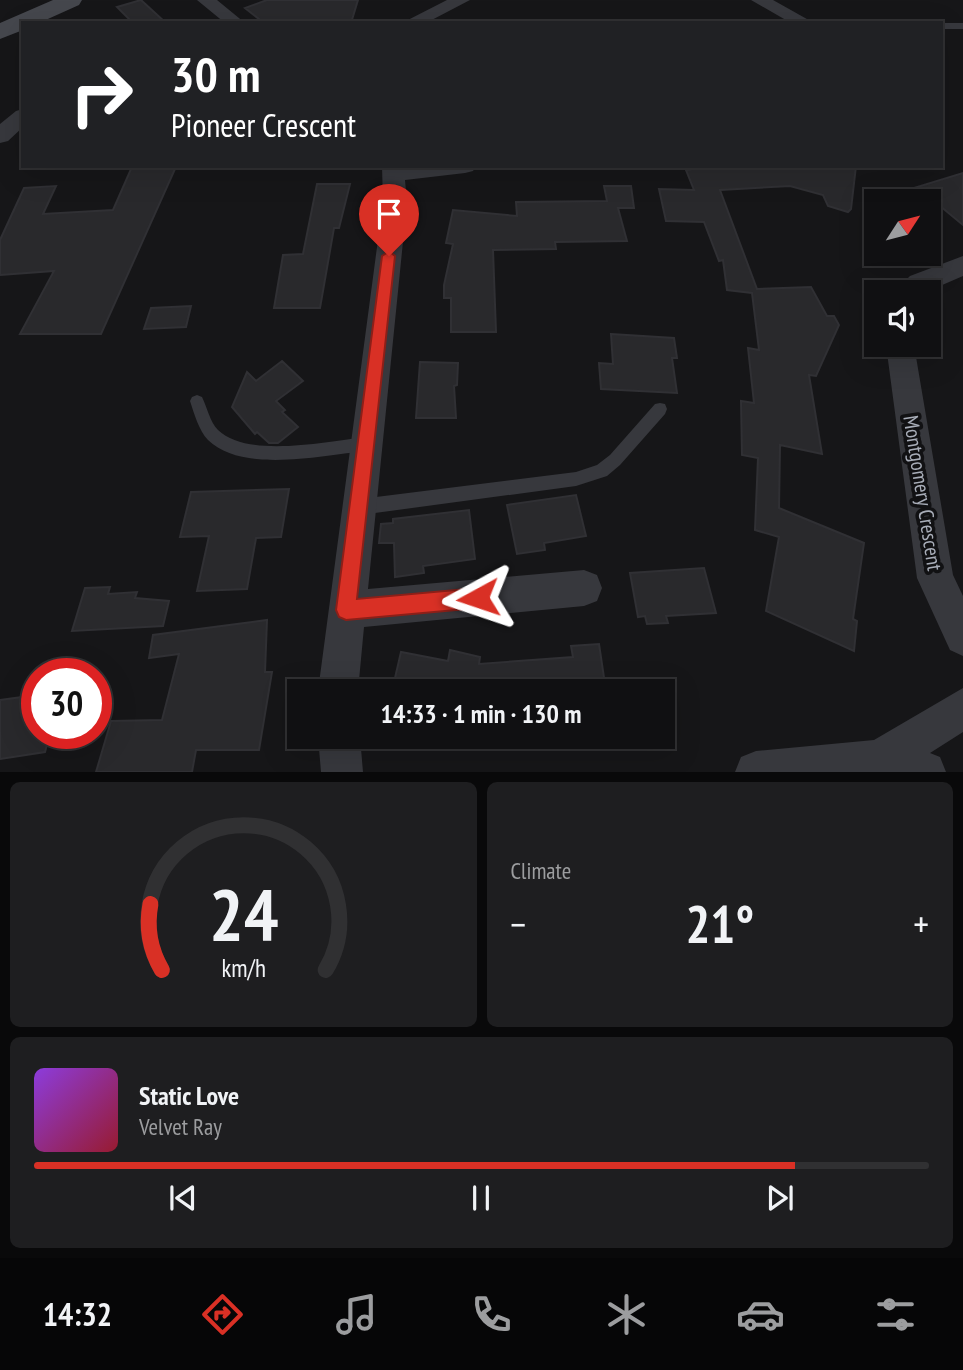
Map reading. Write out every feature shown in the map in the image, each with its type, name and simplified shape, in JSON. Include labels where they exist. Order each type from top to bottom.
[{"type":"main road","points":[[24,21],[71,0]]},
{"type":"main road","points":[[0,32],[21,23]]},
{"type":"street","points":[[206,0],[233,21]]},
{"type":"street","points":[[415,21],[461,0]]},
{"type":"street","points":[[760,0],[801,21]]},
{"type":"street","points":[[0,136],[21,117]]},
{"type":"street","points":[[339,679],[395,202],[394,170],[430,168]]},
{"type":"street","points":[[926,280],[963,265]]},
{"type":"street","name":"Montgomery Crescent","points":[[902,357],[935,579],[963,637]]},
{"type":"street","points":[[346,610],[584,588]]},
{"type":"street","points":[[880,761],[963,708]]},
{"type":"street","points":[[340,749],[342,772]]},
{"type":"street","points":[[756,772],[880,761],[925,772]]},
{"type":"lane","points":[[943,26],[963,26]]},
{"type":"lane","points":[[197,401],[212,433],[225,444],[244,451],[268,452],[366,444]]},
{"type":"lane","points":[[359,507],[576,479],[602,471],[660,409]]},
{"type":"building","points":[[141,0],[164,21],[131,21],[117,7]]},
{"type":"building","points":[[267,0],[358,0],[352,21],[261,21],[245,8]]},
{"type":"building","points":[[856,168],[851,209],[848,212],[828,206],[823,195],[790,186],[720,190],[757,289],[811,287],[827,316],[834,316],[839,325],[816,376],[809,375],[822,454],[780,445],[779,508],[864,543],[853,619],[857,621],[854,651],[766,611],[779,537],[755,530],[758,458],[742,455],[741,401],[754,403],[748,348],[759,350],[752,293],[727,290],[723,260],[719,261],[704,222],[666,221],[659,189],[694,190],[686,170]]},
{"type":"building","points":[[131,169],[175,169],[101,334],[20,334],[54,271],[0,275],[0,240],[24,188],[56,186],[43,214],[113,210]]},
{"type":"building","points":[[963,173],[963,225],[942,208],[942,189],[911,189]]},
{"type":"building","points":[[317,184],[350,184],[339,228],[334,228],[320,308],[274,308],[283,255],[303,254]]},
{"type":"building","points":[[604,186],[631,186],[634,208],[618,208],[627,241],[555,242],[556,249],[493,250],[496,332],[451,332],[451,298],[444,298],[444,285],[453,244],[446,243],[453,210],[517,216],[516,202],[607,201]]},
{"type":"building","points":[[191,306],[186,327],[144,329],[151,308]]},
{"type":"building","points":[[611,334],[674,338],[677,358],[672,358],[677,393],[601,389],[599,363],[613,364]]},
{"type":"building","points":[[282,361],[303,381],[276,401],[285,410],[282,412],[298,427],[278,443],[269,443],[257,432],[255,434],[232,407],[247,372],[256,381]]},
{"type":"building","points":[[420,362],[458,363],[457,385],[454,386],[456,418],[416,418]]},
{"type":"building","points":[[289,489],[281,537],[256,538],[247,589],[197,591],[209,536],[180,537],[191,492]]},
{"type":"building","points":[[576,495],[586,536],[544,543],[545,550],[517,554],[507,505]]},
{"type":"building","points":[[469,510],[475,559],[423,566],[424,573],[395,577],[394,543],[379,543],[381,524],[393,523],[393,519]]},
{"type":"building","points":[[704,568],[716,613],[666,616],[668,623],[647,624],[645,616],[638,617],[630,573]]},
{"type":"building","points":[[110,587],[108,594],[137,592],[135,598],[169,601],[163,626],[72,631],[85,588]]},
{"type":"building","points":[[267,620],[265,672],[272,672],[259,750],[196,750],[192,772],[96,772],[103,749],[112,749],[112,721],[162,720],[179,654],[149,658],[153,635]]},
{"type":"building","points":[[599,644],[604,679],[395,679],[401,652],[448,661],[450,650],[480,657],[479,664],[573,657],[571,646]]},
{"type":"building","points":[[21,697],[21,749],[46,749],[45,752],[0,759],[0,700]]},
{"type":"route","points":[[389,256],[346,610],[478,598]]}]
